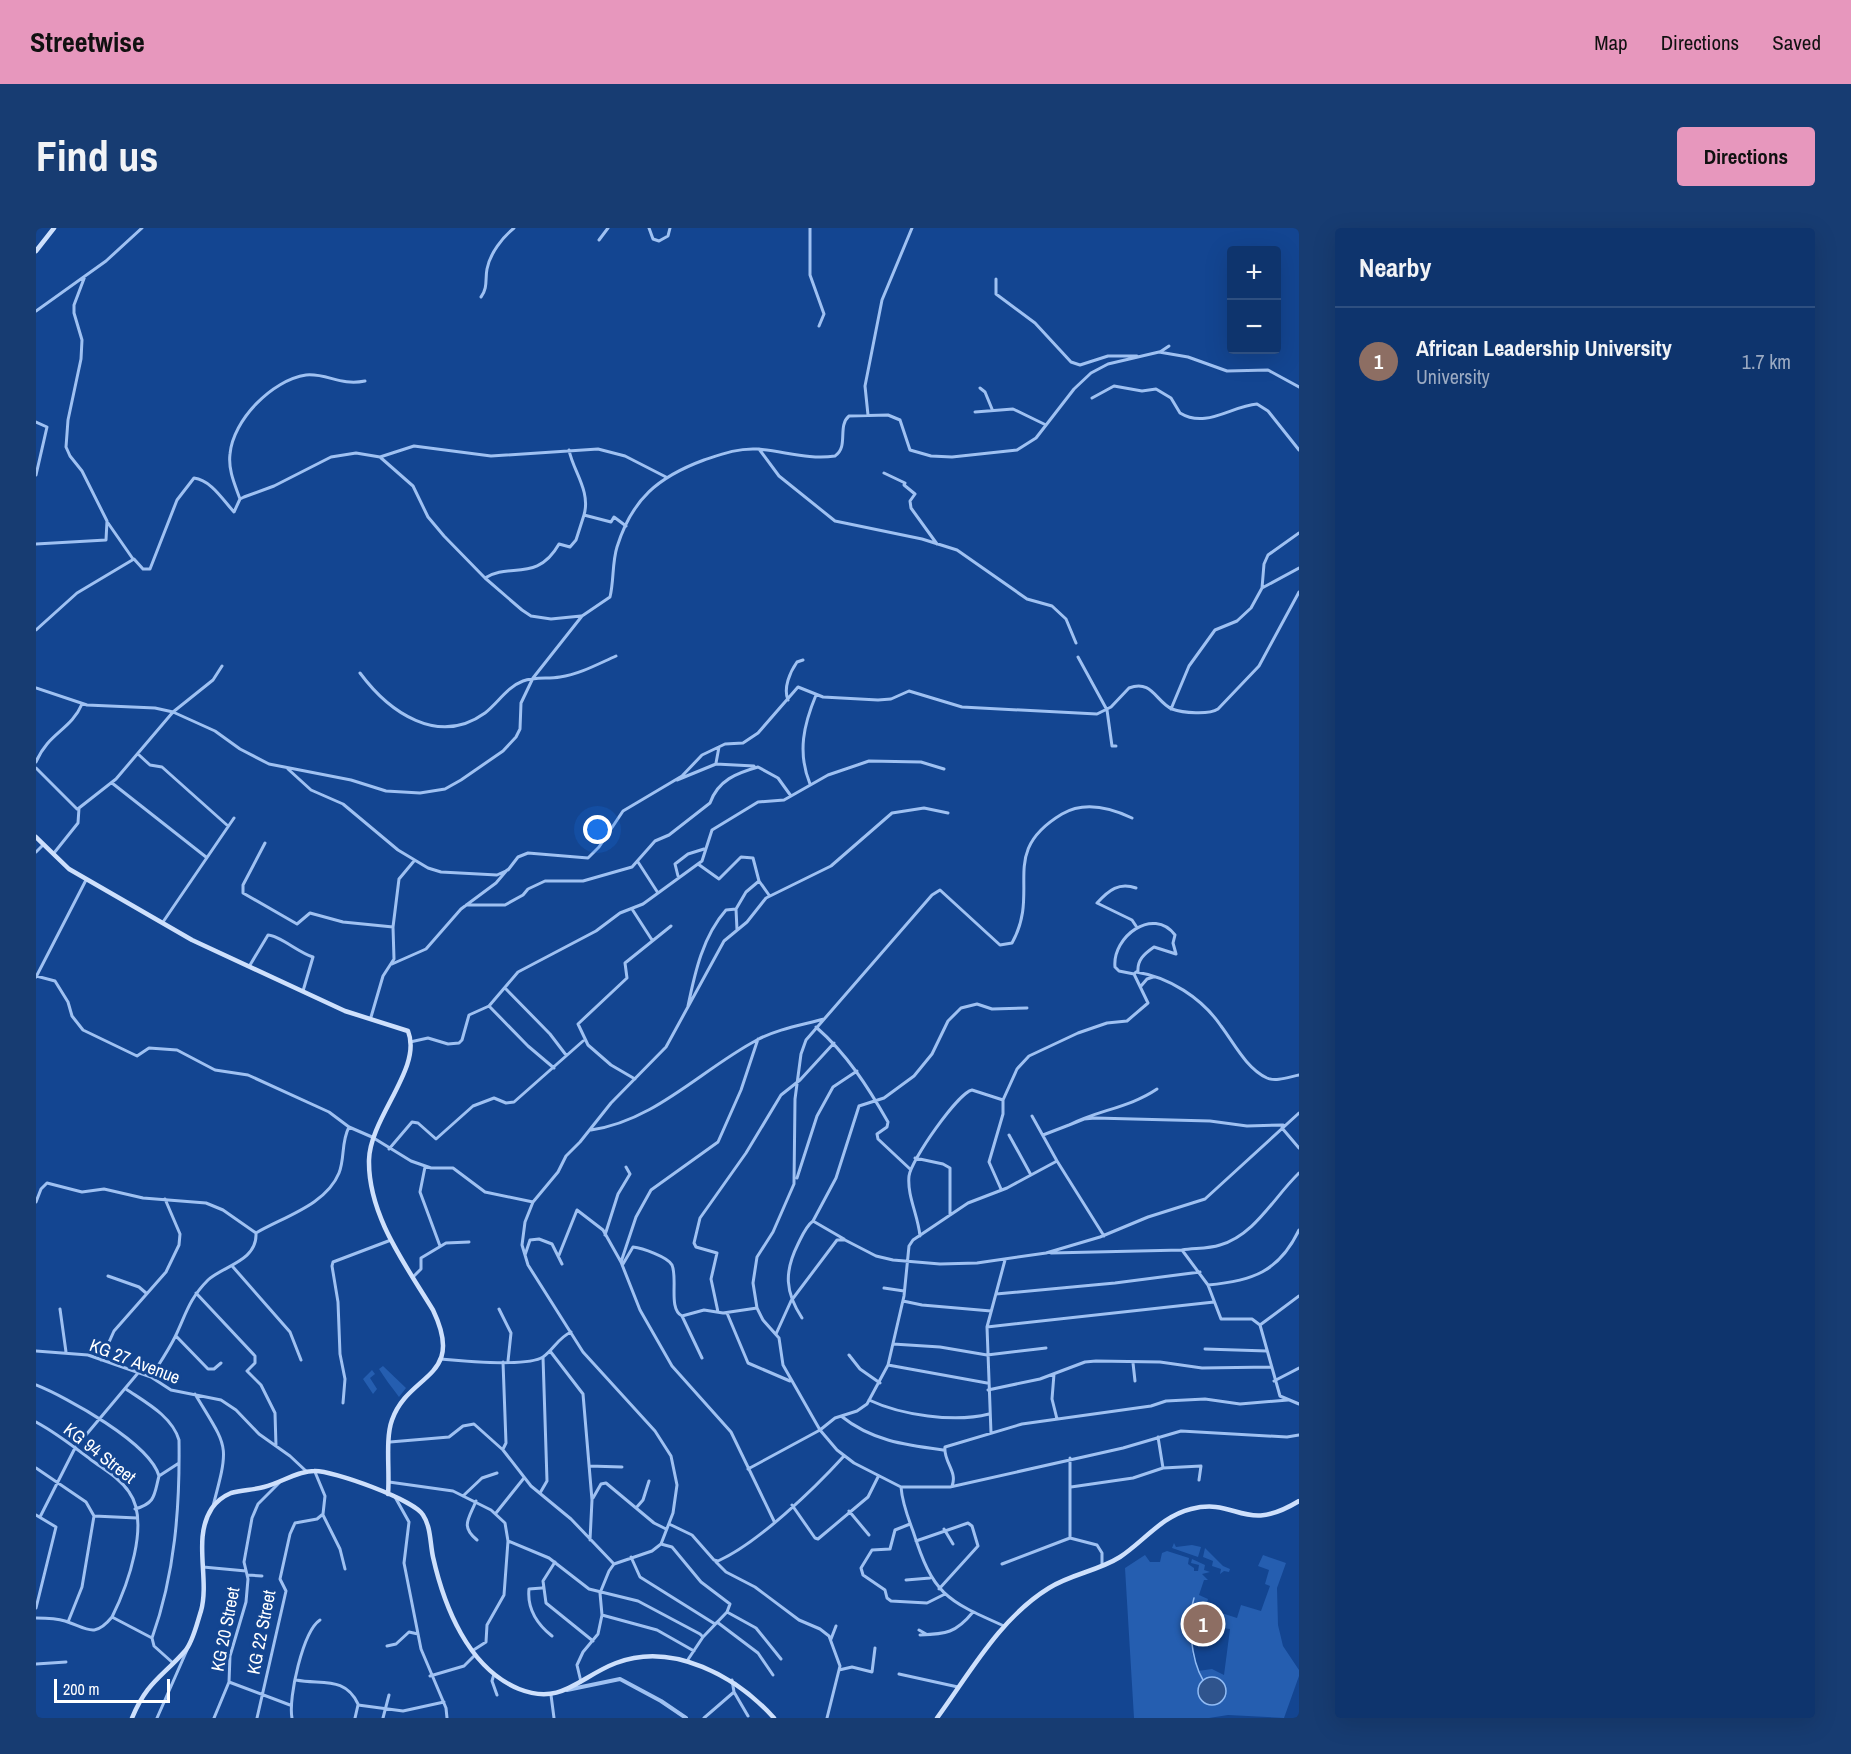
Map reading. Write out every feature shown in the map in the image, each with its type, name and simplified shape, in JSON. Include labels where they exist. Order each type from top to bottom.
[{"type":"main road","points":[[36,251],[54,228]]},
{"type":"main road","points":[[36,837],[53,854],[86,880],[213,951],[250,965],[345,1011],[371,1017],[408,1031],[410,1056],[403,1076],[381,1115],[372,1137],[369,1156],[372,1190],[392,1240],[440,1324],[443,1345],[440,1359],[429,1378],[406,1398],[393,1416],[387,1494]]},
{"type":"main road","points":[[132,1718],[141,1697],[187,1650],[202,1603],[202,1540],[212,1508],[231,1493],[280,1482],[306,1471],[327,1472],[394,1496],[413,1504],[425,1516],[438,1578],[473,1653],[494,1674],[524,1691],[551,1695],[613,1664],[632,1659],[657,1657],[686,1662],[732,1680],[748,1691],[774,1718]]},
{"type":"main road","points":[[937,1718],[1005,1627],[1028,1602],[1047,1589],[1120,1557],[1174,1515],[1188,1509],[1212,1507],[1260,1517],[1277,1513],[1299,1501]]},
{"type":"street","points":[[36,310],[106,261],[142,228]]},
{"type":"street","points":[[481,297],[486,288],[489,263],[500,242],[514,228]]},
{"type":"street","points":[[599,240],[608,228]]},
{"type":"street","points":[[649,228],[653,239],[659,241],[668,236],[670,228]]},
{"type":"street","points":[[810,228],[810,274],[824,314],[819,326]]},
{"type":"street","points":[[868,415],[865,386],[882,300],[912,228]]},
{"type":"street","points":[[85,276],[74,305],[81,349],[68,420],[66,447],[82,471],[107,521],[134,560],[143,568],[150,569],[177,500],[194,478],[200,479],[213,489],[234,512],[240,500],[274,486],[331,457],[356,453],[380,457],[414,446],[491,456],[569,450],[608,450],[666,477]]},
{"type":"street","points":[[996,279],[996,294],[1035,323],[1071,362],[1080,364],[1108,356],[1139,356]]},
{"type":"street","points":[[1160,352],[1168,346]]},
{"type":"street","points":[[36,688],[59,694],[82,704],[154,708],[173,712],[215,731],[258,759],[287,769],[351,780],[396,793],[420,793],[444,789],[503,751],[516,737],[520,729],[521,703],[533,678],[582,616],[610,597],[616,551],[626,525],[646,494],[666,477],[725,453],[759,449],[800,457],[835,456],[842,448],[847,417],[868,415],[888,415],[900,420],[907,445],[915,452],[952,457],[1011,452],[1026,447],[1036,438],[1074,389],[1091,373],[1108,364],[1160,352],[1188,357],[1227,371],[1268,370],[1299,387]]},
{"type":"street","points":[[240,500],[230,465],[232,441],[251,411],[266,396],[278,385],[308,375],[350,384],[365,381]]},
{"type":"street","points":[[1092,398],[1114,386],[1142,392],[1156,389],[1171,398],[1180,413],[1194,418],[1217,416],[1257,404],[1265,409],[1299,450]]},
{"type":"street","points":[[980,388],[985,392],[992,410]]},
{"type":"street","points":[[975,412],[1013,410],[1046,425]]},
{"type":"street","points":[[36,423],[47,427],[36,475]]},
{"type":"street","points":[[759,449],[779,476],[835,521],[957,550],[1027,599],[1052,606],[1066,619],[1076,643]]},
{"type":"street","points":[[485,578],[532,570],[549,557],[559,544],[570,547],[576,540],[584,515],[585,501],[583,486],[569,450]]},
{"type":"street","points":[[380,457],[413,486],[428,518],[485,578],[531,616],[551,619],[582,616]]},
{"type":"street","points":[[884,473],[905,483],[904,485],[915,494],[910,501],[911,508],[938,544]]},
{"type":"street","points":[[584,515],[607,521],[614,517],[626,525]]},
{"type":"street","points":[[36,544],[104,541],[107,521]]},
{"type":"street","points":[[1171,709],[1196,655],[1215,630],[1228,626],[1245,615],[1262,588],[1264,564],[1268,555],[1299,533]]},
{"type":"street","points":[[36,630],[77,593],[134,560]]},
{"type":"street","points":[[1262,588],[1299,568]]},
{"type":"street","points":[[371,1017],[383,976],[392,964],[426,949],[465,905],[502,879],[514,860],[528,853],[588,858],[599,848],[623,811],[676,780],[696,759],[719,747],[743,742],[758,733],[798,687],[807,688],[816,695],[891,699],[909,691],[962,706],[990,710],[1097,714],[1107,710],[1129,688],[1138,686],[1153,690],[1171,709],[1211,713],[1218,709],[1259,666],[1299,592]]},
{"type":"street","points":[[360,674],[372,689],[401,714],[416,723],[446,727],[471,721],[485,712],[513,686],[533,678],[572,675],[616,656]]},
{"type":"street","points":[[1078,657],[1107,710],[1112,746],[1116,746]]},
{"type":"street","points":[[788,700],[785,693],[790,675],[797,662],[803,660]]},
{"type":"street","points":[[78,809],[104,786],[112,783],[173,712],[213,680],[222,666]]},
{"type":"street","points":[[810,784],[804,762],[803,736],[808,710],[816,695]]},
{"type":"street","points":[[36,762],[50,737],[77,717],[82,704]]},
{"type":"street","points":[[716,764],[719,747]]},
{"type":"street","points":[[138,754],[150,765],[162,767],[228,826]]},
{"type":"street","points":[[410,1042],[428,1038],[448,1044],[459,1043],[469,1016],[489,1006],[510,979],[529,965],[596,931],[620,913],[632,909],[658,893],[704,858],[709,834],[718,825],[758,802],[784,800],[810,784],[869,761],[921,762],[944,769]]},
{"type":"street","points":[[676,780],[684,779],[716,764],[758,767],[778,778],[791,796]]},
{"type":"street","points":[[465,905],[505,905],[538,884],[584,881],[612,874],[638,862],[655,841],[669,835],[710,803],[712,795],[732,774],[758,767]]},
{"type":"street","points":[[36,768],[78,809],[78,823],[53,854]]},
{"type":"street","points":[[287,769],[310,790],[343,804],[414,861],[428,868],[448,873],[497,875],[508,870]]},
{"type":"street","points":[[112,783],[206,857]]},
{"type":"street","points":[[795,1182],[796,1082],[804,1044],[843,994],[937,891],[944,892],[1000,945],[1006,946],[1012,943],[1022,918],[1024,863],[1034,834],[1044,825],[1076,807],[1114,809],[1132,818]]},
{"type":"street","points":[[581,1682],[577,1665],[583,1652],[598,1634],[602,1615],[600,1593],[614,1564],[652,1551],[661,1544],[673,1513],[677,1485],[671,1456],[655,1431],[583,1352],[525,1257],[522,1245],[525,1222],[533,1202],[558,1172],[566,1156],[611,1103],[666,1047],[720,947],[770,896],[831,866],[892,813],[924,808],[948,813]]},
{"type":"street","points":[[163,922],[234,818]]},
{"type":"street","points":[[264,843],[243,885],[243,893],[297,924],[310,914],[343,922],[393,927]]},
{"type":"street","points":[[36,852],[43,845]]},
{"type":"street","points":[[678,876],[675,864],[688,854],[705,849]]},
{"type":"street","points":[[698,864],[719,879],[741,857],[753,858],[759,880],[770,896]]},
{"type":"street","points":[[392,964],[393,927],[399,879],[414,861]]},
{"type":"street","points":[[638,862],[658,893]]},
{"type":"street","points":[[86,880],[36,976],[55,981],[69,1004],[72,1016],[86,1032],[118,1045],[129,1054],[137,1056],[149,1048],[179,1051],[215,1070],[252,1076],[329,1112],[349,1127],[372,1137],[389,1149],[424,1167],[453,1168],[485,1192],[533,1202]]},
{"type":"street","points":[[737,930],[736,909],[746,892],[759,880]]},
{"type":"street","points":[[1136,888],[1127,885],[1116,886],[1097,903],[1132,920],[1136,926]]},
{"type":"street","points":[[632,909],[652,940]]},
{"type":"street","points":[[687,1011],[695,972],[717,921],[726,910],[736,909]]},
{"type":"street","points":[[1001,1190],[989,1162],[1003,1114],[1003,1100],[1017,1069],[1029,1056],[1078,1033],[1107,1023],[1127,1021],[1148,1003],[1136,973],[1137,964],[1141,958],[1154,947],[1176,954],[1173,943],[1175,935],[1170,929],[1161,925],[1136,926],[1119,947],[1114,960],[1119,971],[1136,973],[1155,976],[1181,989],[1209,1010],[1243,1057],[1265,1077],[1273,1080],[1299,1076]]},
{"type":"street","points":[[635,1079],[611,1065],[583,1041],[583,1032],[578,1024],[627,978],[625,963],[671,926]]},
{"type":"street","points":[[250,965],[268,935],[273,935],[302,954],[313,957],[303,991]]},
{"type":"street","points":[[1141,986],[1147,979],[1155,976]]},
{"type":"street","points":[[505,988],[550,1034],[566,1054]]},
{"type":"street","points":[[802,1318],[791,1301],[787,1278],[789,1262],[836,1178],[859,1106],[884,1098],[914,1076],[932,1054],[948,1021],[961,1008],[977,1004],[992,1009],[1027,1008]]},
{"type":"street","points":[[489,1006],[528,1046],[554,1068]]},
{"type":"street","points":[[589,1131],[624,1122],[659,1104],[758,1039],[824,1019]]},
{"type":"street","points":[[816,1027],[834,1042],[857,1071],[876,1101],[888,1125],[876,1137],[910,1169]]},
{"type":"street","points":[[622,1264],[636,1217],[651,1190],[718,1142],[741,1089],[758,1039]]},
{"type":"street","points":[[389,1149],[412,1122],[416,1122],[436,1139],[473,1106],[494,1098],[506,1103],[514,1102],[583,1041]]},
{"type":"street","points":[[717,1312],[711,1279],[717,1253],[696,1247],[694,1243],[697,1224],[723,1182],[746,1153],[781,1095],[834,1042]]},
{"type":"street","points":[[777,1334],[763,1320],[757,1308],[753,1283],[754,1267],[773,1232],[795,1182],[817,1116],[833,1087],[857,1071]]},
{"type":"street","points":[[1069,1125],[1087,1116],[1125,1107],[1157,1089]]},
{"type":"street","points":[[920,1236],[911,1198],[910,1169],[915,1158],[968,1090],[1003,1100]]},
{"type":"street","points":[[1046,1253],[1104,1236],[1148,1217],[1205,1199],[1299,1113]]},
{"type":"street","points":[[1032,1116],[1104,1236]]},
{"type":"street","points":[[1042,1135],[1084,1119],[1095,1118],[1283,1126]]},
{"type":"street","points":[[1283,1126],[1299,1148]]},
{"type":"street","points":[[256,1233],[308,1206],[334,1182],[340,1171],[343,1139],[349,1127]]},
{"type":"street","points":[[1009,1135],[1031,1175]]},
{"type":"street","points":[[915,1158],[948,1166],[950,1215]]},
{"type":"street","points":[[748,1469],[841,1416],[857,1412],[869,1400],[888,1365],[903,1301],[909,1246],[968,1203],[1001,1190],[1057,1161]]},
{"type":"street","points":[[424,1167],[420,1192],[440,1246]]},
{"type":"street","points":[[605,1235],[618,1194],[630,1174],[626,1167]]},
{"type":"street","points":[[813,1221],[876,1256],[909,1261],[977,1263],[1046,1253],[1182,1250],[1213,1247],[1238,1237],[1253,1225],[1299,1173]]},
{"type":"street","points":[[36,1202],[42,1187],[51,1183],[82,1192],[104,1189],[143,1198],[211,1205],[256,1233]]},
{"type":"street","points":[[101,1360],[114,1331],[166,1272],[180,1242],[178,1230],[165,1199]]},
{"type":"street","points":[[559,1255],[577,1210],[605,1235],[622,1264],[640,1310],[672,1366],[731,1432],[774,1521]]},
{"type":"street","points":[[1208,1285],[1248,1280],[1264,1272],[1284,1256],[1299,1230]]},
{"type":"street","points":[[151,1377],[176,1335],[183,1312],[195,1293],[210,1278],[233,1267],[254,1246],[256,1233]]},
{"type":"street","points":[[525,1257],[528,1242],[533,1239],[552,1244],[562,1264]]},
{"type":"street","points":[[343,1404],[345,1379],[340,1354],[338,1302],[333,1262],[392,1240]]},
{"type":"street","points":[[845,1240],[834,1243],[791,1301],[777,1334],[783,1365],[820,1430],[844,1456],[878,1477],[901,1487],[950,1487],[1070,1458],[1123,1448],[1191,1430],[1287,1437],[1299,1435]]},
{"type":"street","points":[[413,1277],[421,1269],[421,1258],[440,1246],[446,1243],[469,1242]]},
{"type":"street","points":[[622,1264],[633,1247],[668,1261],[673,1270],[676,1310],[682,1316],[702,1358]]},
{"type":"street","points":[[1182,1250],[1208,1285],[1221,1319],[1252,1319],[1260,1325],[1280,1396],[1298,1402]]},
{"type":"street","points":[[991,1433],[988,1414],[987,1327],[1005,1259]]},
{"type":"street","points":[[233,1267],[283,1323],[294,1341],[301,1360]]},
{"type":"street","points":[[996,1294],[1128,1282],[1200,1272]]},
{"type":"street","points":[[108,1276],[139,1287],[146,1293]]},
{"type":"street","points":[[884,1288],[904,1292]]},
{"type":"street","points":[[195,1293],[255,1356],[256,1361],[247,1371],[261,1385],[275,1413],[277,1448]]},
{"type":"street","points":[[1260,1325],[1299,1296]]},
{"type":"street","points":[[903,1301],[930,1306],[991,1311]]},
{"type":"street","points":[[987,1327],[1214,1302]]},
{"type":"street","points":[[682,1316],[704,1310],[727,1313],[757,1308]]},
{"type":"street","points":[[60,1309],[66,1352]]},
{"type":"street","points":[[499,1309],[511,1333],[505,1362],[506,1443],[503,1450]]},
{"type":"street","points":[[727,1313],[748,1363],[791,1381]]},
{"type":"street","points":[[440,1359],[505,1362],[543,1357],[558,1339],[570,1332]]},
{"type":"street","points":[[176,1335],[208,1369],[214,1370],[222,1363]]},
{"type":"street","points":[[893,1344],[940,1347],[987,1355],[1046,1348]]},
{"type":"street","points":[[1205,1349],[1267,1351]]},
{"type":"street","name":"KG 27 Avenue","points":[[36,1351],[66,1352],[101,1360],[151,1377],[171,1390],[216,1398],[227,1403],[306,1471]]},
{"type":"street","points":[[550,1351],[583,1394],[592,1500],[590,1540]]},
{"type":"street","points":[[849,1355],[860,1369],[880,1383]]},
{"type":"street","points":[[540,1493],[547,1481],[543,1357]]},
{"type":"street","points":[[988,1390],[1040,1379],[1085,1362],[1160,1362],[1202,1368],[1271,1367]]},
{"type":"street","points":[[1133,1363],[1135,1380]]},
{"type":"street","points":[[888,1365],[987,1383]]},
{"type":"street","points":[[1274,1381],[1299,1368]]},
{"type":"street","points":[[36,1608],[56,1529],[38,1516],[75,1448],[98,1417],[126,1389],[138,1373]]},
{"type":"street","points":[[1054,1374],[1052,1399],[1057,1419]]},
{"type":"street","points":[[36,1384],[98,1417],[139,1449],[154,1465],[159,1476]]},
{"type":"street","points":[[126,1389],[172,1425],[179,1440],[178,1501],[171,1573],[152,1638],[154,1646],[173,1663]]},
{"type":"street","points":[[195,1394],[219,1431],[224,1448],[224,1462],[212,1508]]},
{"type":"street","points":[[950,1487],[954,1479],[945,1450],[948,1445],[991,1433],[1057,1419],[1185,1399],[1240,1404],[1288,1400]]},
{"type":"street","points":[[869,1400],[904,1413],[973,1417],[988,1414]]},
{"type":"street","points":[[841,1416],[868,1435],[905,1445],[945,1450]]},
{"type":"street","name":"KG 94 Street","points":[[36,1422],[75,1448],[128,1490],[137,1518],[132,1569],[112,1617]]},
{"type":"street","points":[[390,1442],[449,1437],[463,1426],[472,1424],[503,1450],[524,1478],[571,1519],[614,1564]]},
{"type":"street","points":[[1158,1437],[1163,1468]]},
{"type":"street","points":[[716,1561],[748,1543],[827,1474],[844,1456]]},
{"type":"street","points":[[1070,1458],[1070,1538]]},
{"type":"street","points":[[135,1509],[151,1503],[159,1476],[179,1463]]},
{"type":"street","points":[[1071,1487],[1120,1480],[1163,1468],[1199,1465],[1202,1469],[1199,1480]]},
{"type":"street","points":[[589,1466],[622,1467]]},
{"type":"street","points":[[36,1468],[86,1502],[94,1516],[82,1587],[68,1622]]},
{"type":"street","points":[[314,1471],[325,1496],[323,1514],[340,1549],[345,1569]]},
{"type":"street","points":[[463,1496],[482,1478],[497,1473]]},
{"type":"street","points":[[792,1505],[817,1539],[871,1493],[878,1477]]},
{"type":"street","points":[[496,1513],[524,1478]]},
{"type":"street","points":[[636,1508],[643,1500],[649,1481]]},
{"type":"street","name":"KG 20 Street","points":[[214,1718],[229,1682],[230,1656],[246,1602],[247,1573],[244,1562],[252,1518],[258,1504],[280,1482]]},
{"type":"street","points":[[389,1482],[434,1487],[463,1496],[496,1513],[505,1523],[508,1540],[504,1595],[487,1625],[486,1642],[473,1653],[464,1666],[430,1676]]},
{"type":"street","points":[[592,1500],[601,1485],[606,1483],[636,1508],[666,1528]]},
{"type":"street","points":[[901,1487],[910,1524],[930,1578],[945,1594],[1005,1627]]},
{"type":"street","points":[[394,1496],[409,1522],[405,1563],[418,1634],[430,1676],[444,1702],[447,1718]]},
{"type":"street","points":[[476,1501],[466,1529],[477,1540]]},
{"type":"street","points":[[849,1511],[869,1535]]},
{"type":"street","name":"KG 22 Street","points":[[257,1718],[286,1591],[280,1579],[292,1529],[297,1522],[317,1519],[323,1514]]},
{"type":"street","points":[[94,1516],[137,1518]]},
{"type":"street","points":[[916,1541],[944,1529],[970,1523],[978,1546],[939,1590]]},
{"type":"street","points":[[669,1524],[692,1535],[726,1572],[755,1587],[805,1624],[823,1630],[831,1639],[838,1658],[839,1670],[827,1718]]},
{"type":"street","points":[[910,1524],[895,1530],[891,1548],[872,1550],[861,1568],[862,1575],[885,1590],[887,1598],[891,1601],[927,1603],[945,1594]]},
{"type":"street","points":[[944,1529],[952,1544]]},
{"type":"street","points":[[1002,1564],[1070,1538],[1097,1545],[1102,1553],[1102,1566]]},
{"type":"street","points":[[508,1540],[555,1562],[582,1585],[600,1593],[638,1601],[704,1637]]},
{"type":"street","points":[[661,1544],[672,1547],[701,1582],[728,1602],[730,1606],[686,1662]]},
{"type":"street","points":[[631,1557],[640,1576],[716,1623],[758,1653],[773,1675]]},
{"type":"street","points":[[555,1562],[544,1577],[542,1588],[546,1603],[593,1641]]},
{"type":"street","points":[[203,1567],[262,1576]]},
{"type":"street","points":[[906,1580],[930,1578]]},
{"type":"street","points":[[542,1588],[529,1589],[528,1596],[537,1622],[552,1636]]},
{"type":"street","points":[[727,1612],[756,1628],[781,1659]]},
{"type":"street","points":[[920,1635],[941,1634],[961,1627],[974,1612]]},
{"type":"street","points":[[602,1615],[657,1630],[694,1651]]},
{"type":"street","points":[[36,1618],[68,1622],[92,1630],[102,1628],[112,1617],[152,1638]]},
{"type":"street","points":[[291,1718],[290,1705],[296,1680],[313,1625],[320,1620]]},
{"type":"street","points":[[831,1639],[836,1626]]},
{"type":"street","points":[[919,1630],[927,1635]]},
{"type":"street","points":[[387,1647],[396,1644],[409,1632],[418,1634]]},
{"type":"street","points":[[839,1670],[852,1667],[873,1673],[875,1648]]},
{"type":"street","points":[[157,1718],[187,1650]]},
{"type":"street","points":[[36,1664],[66,1662]]},
{"type":"street","points":[[494,1674],[492,1681],[497,1695]]},
{"type":"street","points":[[899,1674],[960,1687]]},
{"type":"street","points":[[563,1691],[620,1679],[661,1701],[686,1718]]},
{"type":"street","points":[[296,1680],[344,1686],[351,1691],[358,1705],[355,1718]]},
{"type":"street","points":[[732,1680],[734,1692],[748,1716]]},
{"type":"street","points":[[229,1682],[290,1705]]},
{"type":"street","points":[[704,1718],[734,1692]]},
{"type":"street","points":[[383,1718],[389,1695]]},
{"type":"street","points":[[551,1695],[554,1718]]},
{"type":"street","points":[[358,1705],[408,1711],[444,1702]]},
{"type":"shaded area","points":[[383,1366],[406,1388],[399,1397],[379,1369]]},
{"type":"shaded area","points":[[372,1370],[375,1374],[370,1378],[377,1389],[373,1394],[363,1379]]},
{"type":"shaded area","points":[[1174,1543],[1176,1547],[1192,1545],[1201,1547],[1198,1557],[1172,1548]]},
{"type":"shaded area","points":[[1205,1548],[1223,1566],[1230,1569],[1229,1572],[1224,1571],[1220,1574],[1221,1569],[1212,1566],[1213,1561],[1203,1557]]},
{"type":"shaded area","points":[[1167,1551],[1189,1558],[1188,1564],[1194,1568],[1194,1571],[1198,1571],[1199,1565],[1191,1563],[1192,1559],[1205,1565],[1204,1570],[1210,1572],[1202,1574],[1208,1580],[1204,1580],[1199,1595],[1208,1599],[1206,1608],[1237,1618],[1241,1605],[1261,1611],[1270,1586],[1265,1584],[1269,1570],[1258,1566],[1263,1555],[1286,1563],[1277,1588],[1278,1625],[1283,1646],[1299,1670],[1299,1676],[1284,1718],[1228,1715],[1209,1718],[1134,1718],[1125,1568],[1145,1555],[1150,1562],[1160,1562],[1162,1553]],"holes":[[[1192,1624],[1230,1629],[1224,1675],[1212,1669],[1198,1671],[1192,1653]],[[1215,1677],[1226,1691],[1223,1700],[1214,1705],[1199,1698],[1198,1689],[1202,1681]]]},
{"type":"shaded area","points":[[1212,1677],[1222,1681],[1226,1691],[1222,1701],[1212,1705],[1202,1701],[1198,1691],[1202,1681]]},
{"type":"waterway","points":[[1194,1598],[1191,1639],[1203,1680]]},
{"type":"place","name":"African Leadership University","points":[[1203,1624]]}]
